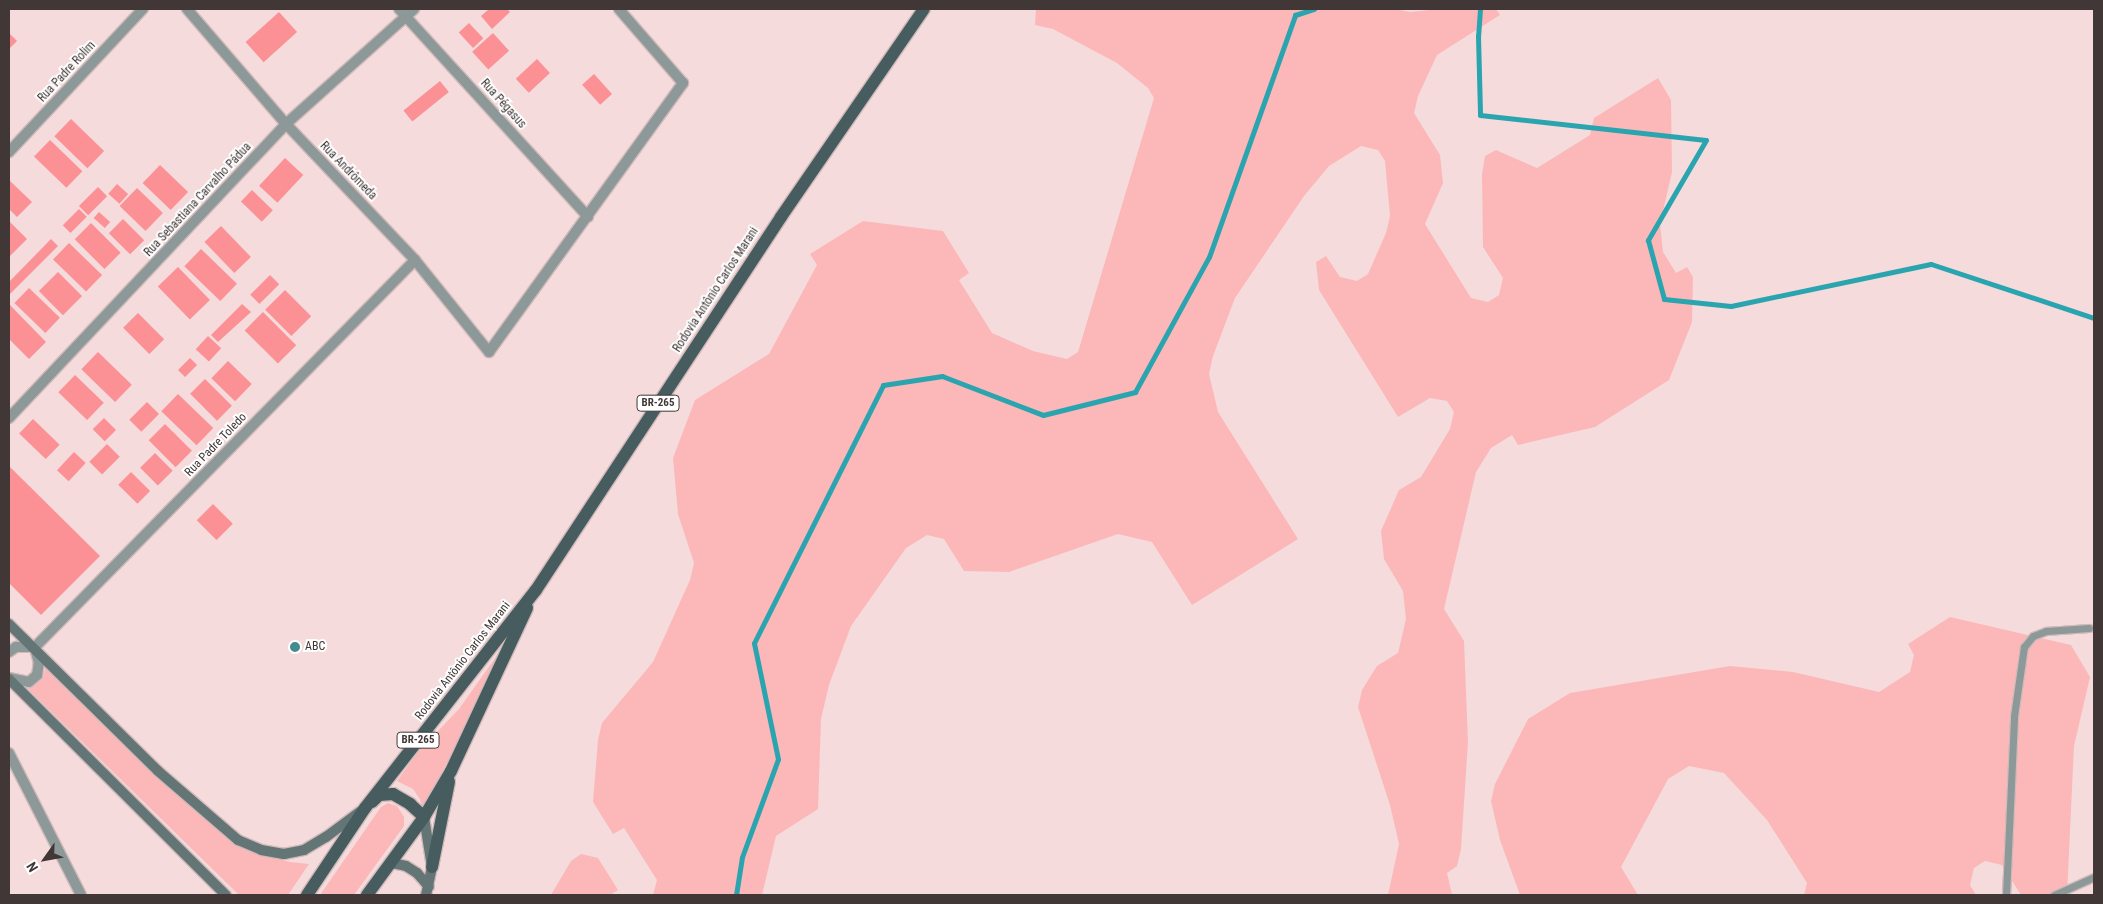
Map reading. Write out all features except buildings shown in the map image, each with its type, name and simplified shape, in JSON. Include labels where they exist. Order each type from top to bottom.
[{"type":"main road","name":"Rodovia Antônio Carlos Marani","points":[[307,895],[365,808],[536,590],[781,216],[924,9]]},
{"type":"main road","name":"Rodovia Antônio Carlos Marani","points":[[366,895],[392,863],[424,817],[451,771],[536,590]]},
{"type":"main road","points":[[9,624],[158,771],[238,840],[261,850],[284,854],[304,850],[326,837],[379,795],[393,794],[410,804],[424,817],[432,867]]},
{"type":"main road","points":[[9,679],[226,895]]},
{"type":"main road","points":[[427,891],[451,771]]},
{"type":"main road","points":[[392,863],[406,866],[417,873],[427,891]]},
{"type":"street","name":"Rua Padre Rolim","points":[[9,152],[143,9]]},
{"type":"street","name":"Rua Andrômeda","points":[[187,9],[286,124],[415,260],[489,352],[588,217]]},
{"type":"street","name":"Rua Sebastiana Carvalho Pádua","points":[[9,418],[286,124],[402,12],[414,9]]},
{"type":"street","points":[[588,217],[684,83],[619,9]]},
{"type":"street","name":"Rua Pégasus","points":[[402,12],[588,217]]},
{"type":"street","name":"Rua Padre Toledo","points":[[35,648],[415,260]]},
{"type":"street","points":[[9,652],[16,647],[35,648],[39,663],[37,675],[29,682],[9,679]]},
{"type":"street","points":[[9,753],[82,895]]},
{"type":"lane","points":[[2006,895],[2014,716],[2024,647],[2033,636],[2046,631],[2089,628]]},
{"type":"lane","points":[[2054,895],[2094,876]]},
{"type":"shaded area","points":[[1036,9],[1395,9],[1410,12],[1439,9],[1496,9],[1500,15],[1437,55],[1418,96],[1414,113],[1440,155],[1443,183],[1425,224],[1471,298],[1488,302],[1499,295],[1503,278],[1483,247],[1482,174],[1485,156],[1496,150],[1537,168],[1590,135],[1594,118],[1658,78],[1671,100],[1672,172],[1660,224],[1663,252],[1676,273],[1687,267],[1693,277],[1692,322],[1669,380],[1595,427],[1518,445],[1512,435],[1491,448],[1476,472],[1444,609],[1464,641],[1468,742],[1461,849],[1457,866],[1447,873],[1452,895],[1388,895],[1399,844],[1390,805],[1358,707],[1362,690],[1377,666],[1398,653],[1406,619],[1403,591],[1384,559],[1381,531],[1399,490],[1421,477],[1450,429],[1454,412],[1447,401],[1430,398],[1398,417],[1319,290],[1316,262],[1326,256],[1340,277],[1357,281],[1368,274],[1386,233],[1390,216],[1385,161],[1378,150],[1361,146],[1329,166],[1304,196],[1235,298],[1213,356],[1209,374],[1218,412],[1298,539],[1192,605],[1152,542],[1118,534],[1009,572],[964,571],[944,539],[927,535],[906,548],[851,626],[829,685],[821,719],[818,809],[776,836],[762,895],[653,895],[657,880],[624,828],[613,834],[593,802],[598,740],[602,723],[653,662],[690,580],[694,563],[678,514],[673,458],[695,400],[769,354],[817,265],[810,254],[863,221],[943,231],[969,273],[959,280],[992,333],[1033,351],[1067,359],[1078,352],[1154,98],[1148,88],[1117,63],[1053,29],[1035,25]]},
{"type":"shaded area","points":[[1950,617],[2071,645],[2090,677],[2074,746],[2067,895],[2021,895],[2002,865],[1985,861],[1974,868],[1970,885],[1976,895],[1804,895],[1807,883],[1767,820],[1724,773],[1689,766],[1668,779],[1621,867],[1638,895],[1520,895],[1500,840],[1491,801],[1495,784],[1528,719],[1570,693],[1730,666],[1793,672],[1879,692],[1910,672],[1914,655],[1908,644]]},
{"type":"shaded area","points":[[518,626],[422,810],[420,799],[413,789],[397,781],[418,752],[459,709]]},
{"type":"shaded area","points":[[45,666],[89,708],[262,854],[290,862],[309,864],[288,895],[239,895],[26,687],[35,684],[44,676]]},
{"type":"shaded area","points":[[388,803],[397,806],[404,817],[404,826],[354,895],[320,895],[381,807]]},
{"type":"shaded area","points":[[581,854],[598,858],[618,890],[610,895],[551,895],[571,861]]},
{"type":"waterway","points":[[736,895],[742,857],[778,759],[754,643],[883,385],[942,376],[1043,415],[1135,392],[1209,257],[1295,15],[1314,9]]},
{"type":"waterway","points":[[1480,9],[1478,36],[1480,115],[1706,140],[1648,240],[1664,299],[1731,306],[1931,264],[2094,318]]},
{"type":"place","name":"ABC","points":[[295,647]]}]
